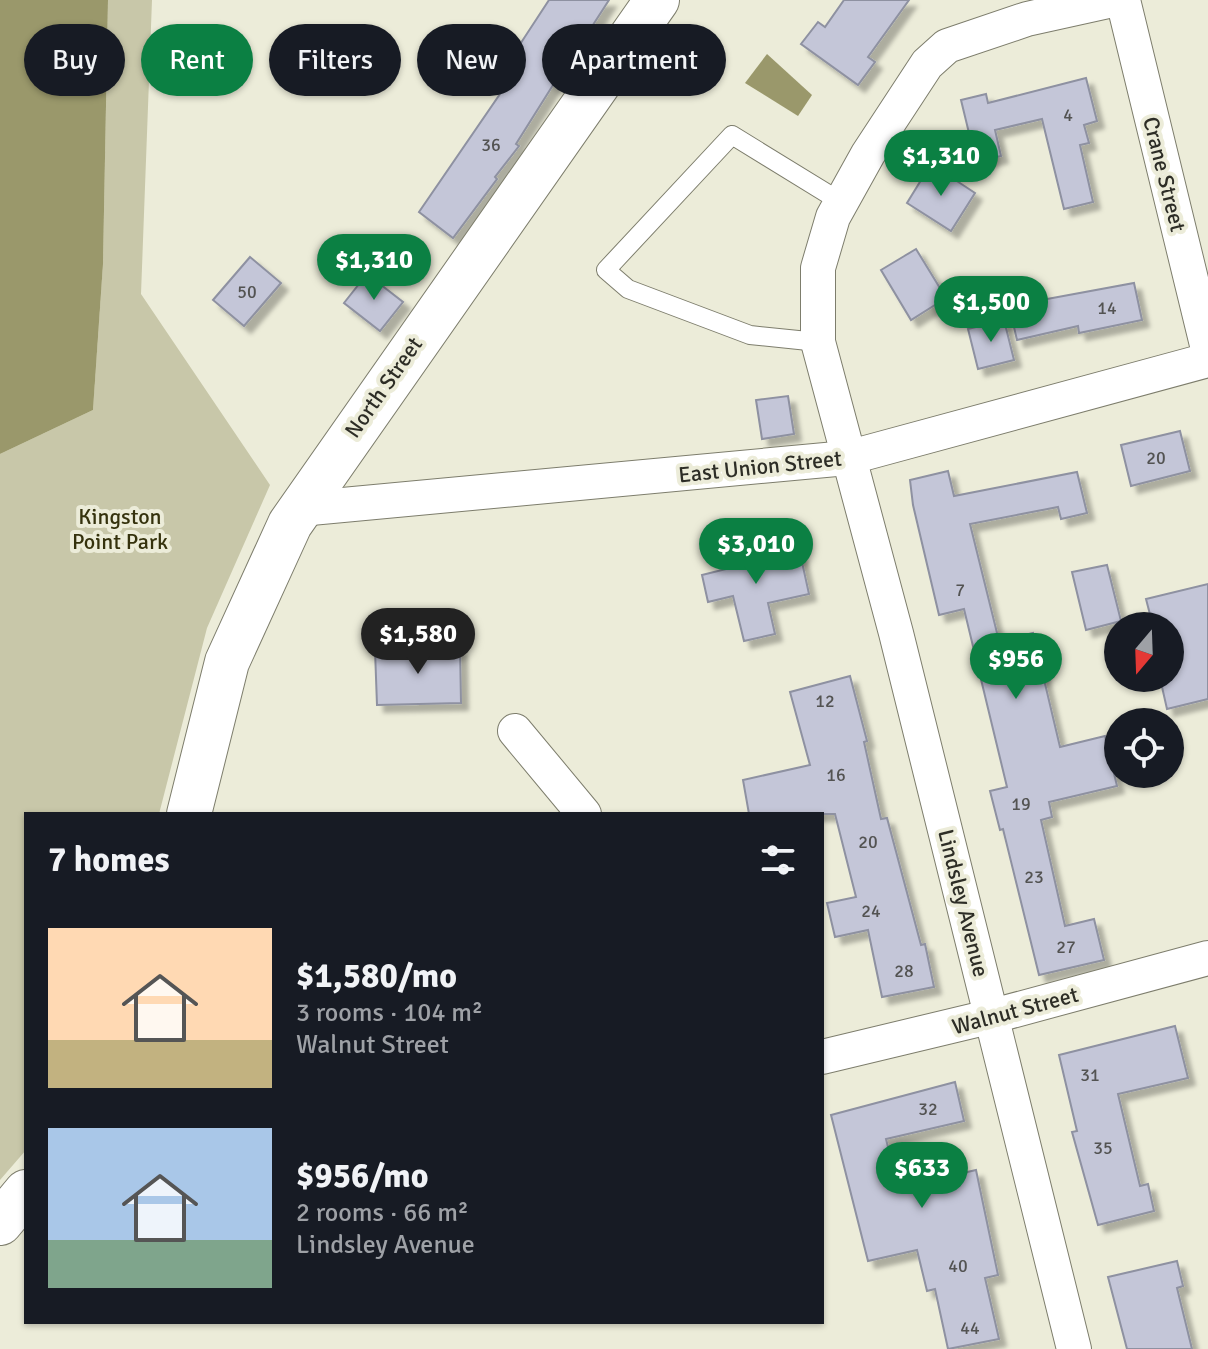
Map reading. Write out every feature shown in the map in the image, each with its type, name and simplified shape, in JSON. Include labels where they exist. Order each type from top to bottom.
[{"type":"street","name":"North Street","points":[[190,812],[227,662],[290,524],[338,450],[657,0]]},
{"type":"street","name":"Lindsley Avenue","points":[[1074,1349],[896,633],[818,342],[818,268],[841,202],[927,64],[947,46],[1027,19],[1113,0]]},
{"type":"street","name":"Crane Street","points":[[1123,0],[1208,349]]},
{"type":"street","name":"East Union Street","points":[[300,509],[847,458],[1208,360]]},
{"type":"street","points":[[515,731],[582,812]]},
{"type":"street","name":"Walnut Street","points":[[824,1057],[993,1016],[1208,958]]},
{"type":"street","points":[[0,1223],[24,1194]]},
{"type":"lane","points":[[818,342],[750,335],[628,289],[606,270],[732,135],[841,202]]},
{"type":"green space","name":"Kingston Point Park","points":[[108,0],[152,0],[151,24],[141,24],[141,96],[148,96],[141,294],[270,485],[207,628],[160,812],[24,812],[24,1152],[0,1180],[0,454],[93,410],[103,264],[106,96],[125,96],[125,24],[108,24]]},
{"type":"shaded area","points":[[0,0],[108,0],[108,24],[24,24],[24,96],[106,96],[103,264],[93,410],[0,454]]},
{"type":"shaded area","points":[[767,54],[812,95],[798,116],[745,83]]},
{"type":"building","points":[[549,0],[609,0],[594,24],[542,24],[542,96],[546,96],[516,144],[519,146],[453,238],[419,212],[499,96],[526,96],[526,35]]},
{"type":"building","points":[[844,0],[909,0],[868,57],[875,62],[858,85],[801,44],[818,22],[825,27]]},
{"type":"building","points":[[1086,78],[1097,121],[1084,125],[1089,143],[1080,145],[1093,202],[1064,209],[1042,119],[995,130],[1001,156],[976,162],[961,100],[986,94],[988,103]]},
{"type":"building","points":[[931,164],[975,193],[951,231],[907,203]]},
{"type":"building","points":[[916,249],[946,298],[911,320],[881,270]]},
{"type":"building","points":[[250,257],[281,283],[244,326],[213,300]]},
{"type":"building","points":[[367,274],[403,302],[380,331],[344,303]]},
{"type":"building","points":[[1134,283],[1142,320],[1079,333],[1078,326],[1017,340],[1009,306]]},
{"type":"building","points":[[1004,320],[1014,360],[978,369],[968,329]]},
{"type":"building","points":[[788,396],[794,434],[762,439],[756,400]]},
{"type":"building","points":[[1180,431],[1190,471],[1131,486],[1121,445]]},
{"type":"building","points":[[948,471],[954,496],[1077,472],[1087,513],[1061,519],[1058,507],[970,524],[999,641],[1033,633],[1060,747],[1104,736],[1104,788],[1108,788],[1049,802],[1052,817],[1041,820],[1065,926],[1094,919],[1104,960],[1039,975],[1003,829],[1000,830],[990,791],[1007,787],[964,609],[939,615],[910,480]]},
{"type":"building","points":[[753,541],[758,563],[800,553],[809,594],[768,603],[775,634],[744,641],[733,596],[708,602],[702,575],[726,569],[722,548]]},
{"type":"building","points":[[1107,565],[1119,612],[1104,612],[1104,625],[1086,630],[1072,572]]},
{"type":"building","points":[[1208,584],[1208,699],[1167,708],[1163,692],[1184,692],[1184,612],[1149,612],[1146,599]]},
{"type":"building","points":[[460,648],[461,703],[377,705],[375,650]]},
{"type":"building","points":[[850,676],[867,741],[864,742],[881,819],[887,818],[921,945],[925,944],[934,987],[882,997],[868,930],[835,937],[827,903],[856,897],[835,814],[749,812],[743,780],[810,765],[790,692]]},
{"type":"building","points":[[1175,1026],[1188,1078],[1118,1094],[1140,1186],[1148,1184],[1154,1211],[1098,1225],[1072,1132],[1077,1131],[1059,1055]]},
{"type":"building","points":[[955,1082],[964,1121],[886,1139],[898,1188],[976,1170],[998,1275],[985,1278],[999,1339],[948,1349],[935,1289],[927,1291],[917,1250],[868,1261],[831,1115]]},
{"type":"building","points":[[1177,1261],[1183,1286],[1177,1288],[1192,1349],[1127,1349],[1108,1277]]}]
